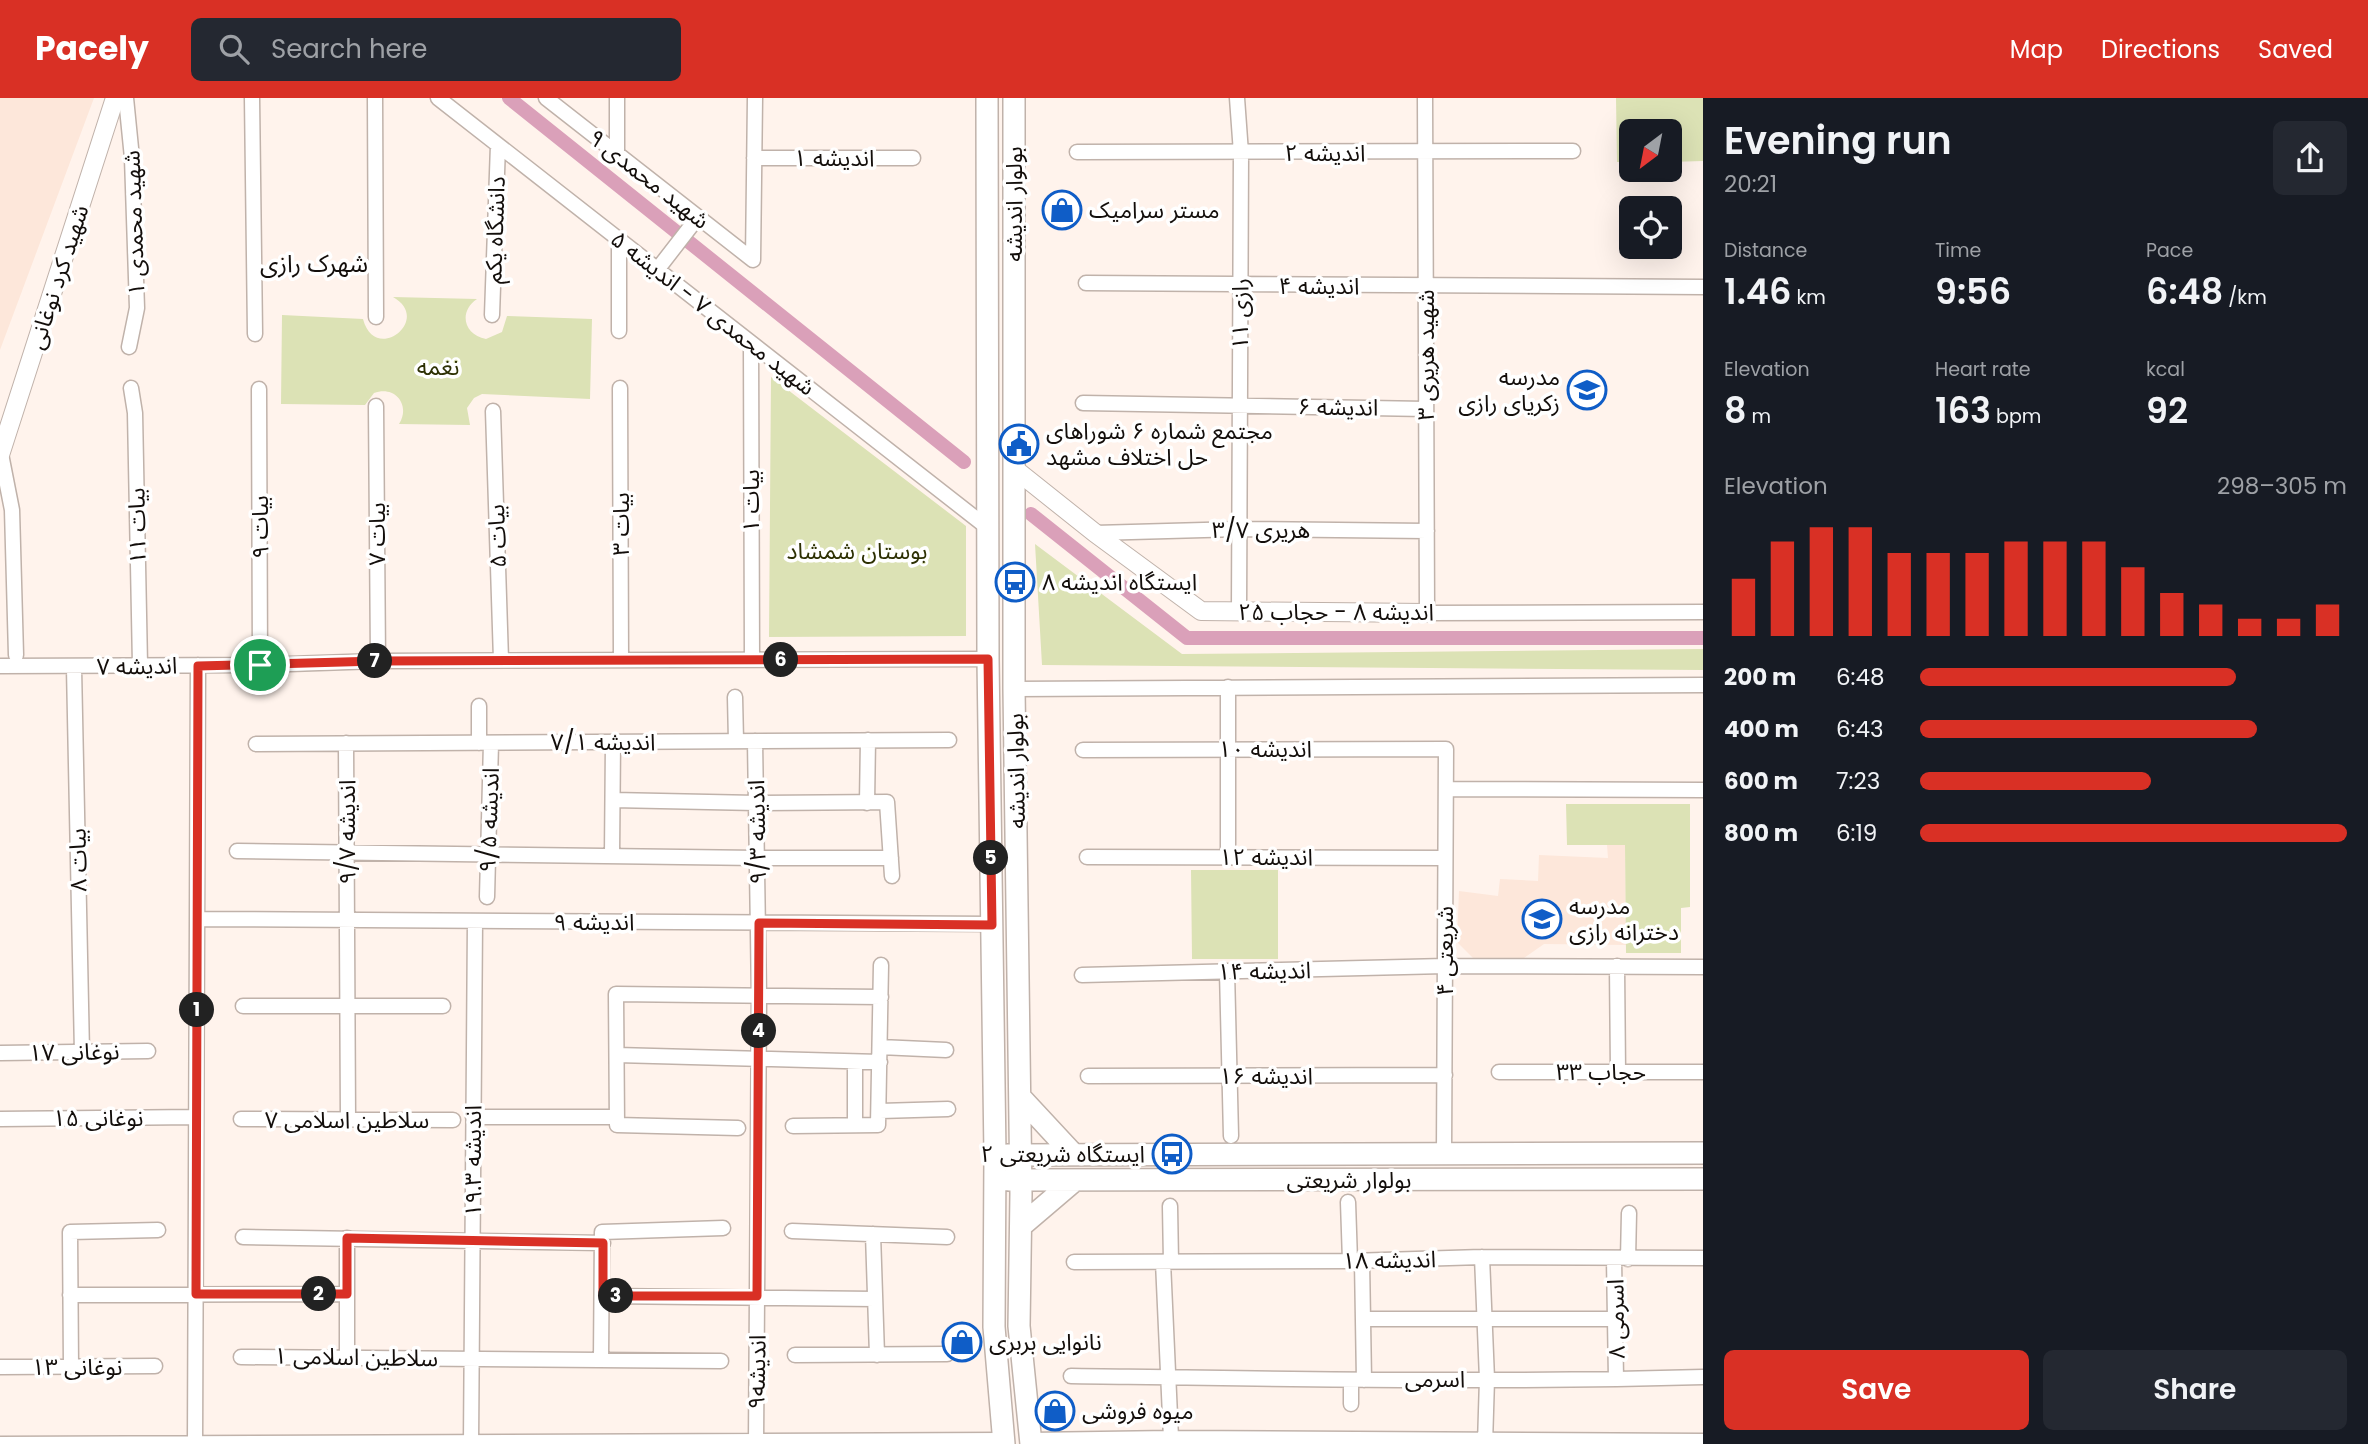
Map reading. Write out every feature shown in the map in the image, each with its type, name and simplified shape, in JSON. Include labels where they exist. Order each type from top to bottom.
[{"type":"main road","name":"بولوار اندیشه","points":[[987,98],[988,659],[995,1155],[994,1327],[1004,1442]]},
{"type":"main road","name":"بولوار اندیشه","points":[[1014,98],[1014,688],[1021,1154],[1019,1326],[1030,1442]]},
{"type":"main road","points":[[1020,1097],[1073,1154]]},
{"type":"main road","name":"بولوار شریعتی","points":[[995,1155],[1703,1153]]},
{"type":"main road","name":"بولوار شریعتی","points":[[994,1181],[1703,1179]]},
{"type":"main road","points":[[1021,1226],[1075,1180]]},
{"type":"street","name":"شهید کرد نوغانی","points":[[0,454],[115,98]]},
{"type":"street","name":"شهید محمدی ۱","points":[[126,98],[132,158],[137,308],[129,347]]},
{"type":"street","points":[[252,98],[255,334]]},
{"type":"street","points":[[375,98],[376,317]]},
{"type":"street","name":"شهید محمدی ۷ - اندیشه ۵","points":[[438,98],[988,528]]},
{"type":"street","name":"شهید محمدی ۹","points":[[546,98],[753,260],[754,158]]},
{"type":"street","points":[[617,98],[617,153]]},
{"type":"street","points":[[754,158],[755,98]]},
{"type":"street","name":"رازی ۱۱","points":[[1237,98],[1241,153],[1238,611]]},
{"type":"street","name":"شهید هریری ۳","points":[[1425,98],[1427,612]]},
{"type":"street","name":"دانشگاه یکم","points":[[492,315],[498,145]]},
{"type":"street","name":"اندیشه ۲","points":[[1077,152],[1573,151]]},
{"type":"street","name":"اندیشه ۱","points":[[754,158],[913,158]]},
{"type":"street","points":[[657,270],[698,217]]},
{"type":"street","points":[[619,240],[620,331]]},
{"type":"street","name":"اندیشه ۴","points":[[1086,283],[1703,286]]},
{"type":"street","name":"بیات ۱","points":[[751,343],[752,660]]},
{"type":"street","name":"بیات ۱۱","points":[[131,388],[135,413],[140,666]]},
{"type":"street","name":"بیات ۳","points":[[620,388],[621,660]]},
{"type":"street","name":"بیات ۹","points":[[259,389],[260,665]]},
{"type":"street","name":"اندیشه ۶","points":[[1083,403],[1426,409]]},
{"type":"street","name":"بیات ۷","points":[[376,406],[378,661]]},
{"type":"street","name":"بیات ۵","points":[[493,411],[501,660]]},
{"type":"street","points":[[0,454],[12,510],[16,655]]},
{"type":"street","name":"اندیشه ۸ - حجاب ۲۵","points":[[1016,470],[1095,533],[1201,611],[1703,612]]},
{"type":"street","name":"هریری ۳/۷","points":[[1095,533],[1240,530],[1427,531]]},
{"type":"street","name":"اندیشه ۷","points":[[0,666],[74,668],[378,661],[988,659]]},
{"type":"street","points":[[195,1444],[198,666]]},
{"type":"street","name":"بیات ۸","points":[[74,668],[82,1053]]},
{"type":"street","points":[[1014,688],[1703,685]]},
{"type":"street","points":[[1228,687],[1228,857]]},
{"type":"street","points":[[735,697],[736,741]]},
{"type":"street","name":"اندیشه ۹/۵","points":[[479,706],[485,743],[489,853],[486,897]]},
{"type":"street","points":[[867,803],[868,740]]},
{"type":"street","name":"اندیشه ۷/۱","points":[[257,744],[949,740]]},
{"type":"street","name":"اندیشه ۹/۳","points":[[755,741],[759,923]]},
{"type":"street","points":[[612,855],[613,742]]},
{"type":"street","name":"اندیشه ۹/۷","points":[[346,744],[348,1120]]},
{"type":"street","name":"اندیشه ۱۰","points":[[1083,750],[1446,749]]},
{"type":"street","name":"شریعتی ۴","points":[[1444,1154],[1446,749]]},
{"type":"street","points":[[1446,789],[1703,790]]},
{"type":"street","points":[[613,800],[887,802],[892,876]]},
{"type":"street","points":[[237,851],[891,858]]},
{"type":"street","name":"اندیشه ۱۲","points":[[1087,857],[1445,858]]},
{"type":"street","name":"اندیشه ۹","points":[[197,919],[992,925]]},
{"type":"street","name":"اندیشه ۱۹.۳","points":[[471,1443],[475,921]]},
{"type":"street","name":"اندیشه۹","points":[[756,1443],[759,923]]},
{"type":"street","points":[[793,1126],[878,1125],[881,965]]},
{"type":"street","name":"اندیشه ۱۴","points":[[1082,975],[1445,966],[1703,967]]},
{"type":"street","points":[[1617,966],[1618,1072]]},
{"type":"street","points":[[1227,971],[1231,1136]]},
{"type":"street","points":[[738,1128],[617,1125],[616,994],[881,997]]},
{"type":"street","points":[[243,1006],[443,1006]]},
{"type":"street","points":[[617,1055],[855,1062],[880,1055],[946,1050]]},
{"type":"street","name":"نوغانی ۱۷","points":[[0,1053],[148,1051]]},
{"type":"street","points":[[855,1062],[855,1125]]},
{"type":"street","name":"حجاب ۳۳","points":[[1499,1072],[1703,1072]]},
{"type":"street","name":"اندیشه ۱۶","points":[[1088,1076],[1445,1075]]},
{"type":"street","points":[[880,1111],[948,1109]]},
{"type":"street","name":"نوغانی ۱۵","points":[[0,1119],[197,1117]]},
{"type":"street","points":[[473,1117],[617,1117]]},
{"type":"street","name":"سلاطین اسلامی ۷","points":[[241,1119],[453,1120]]},
{"type":"street","points":[[1348,1202],[1363,1319],[1357,1380],[1351,1405]]},
{"type":"street","points":[[1170,1206],[1167,1377],[1171,1438]]},
{"type":"street","name":"اسرمی ۸","points":[[1616,1379],[1621,1259],[1629,1213]]},
{"type":"street","points":[[601,1359],[603,1231],[723,1228]]},
{"type":"street","points":[[71,1367],[70,1233],[159,1230]]},
{"type":"street","points":[[792,1231],[947,1237]]},
{"type":"street","points":[[873,1234],[877,1355]]},
{"type":"street","points":[[243,1237],[603,1243]]},
{"type":"street","points":[[347,1238],[347,1356]]},
{"type":"street","points":[[1482,1257],[1485,1442]]},
{"type":"street","name":"اندیشه ۱۸","points":[[1074,1262],[1356,1261],[1482,1257],[1703,1258]]},
{"type":"street","points":[[70,1295],[347,1294]]},
{"type":"street","points":[[603,1296],[875,1299]]},
{"type":"street","points":[[1363,1319],[1617,1319]]},
{"type":"street","points":[[795,1355],[947,1354]]},
{"type":"street","name":"سلاطین اسلامی ۱","points":[[241,1357],[722,1361]]},
{"type":"street","name":"نوغانی ۱۳","points":[[0,1367],[155,1366]]},
{"type":"street","name":"اسرمی","points":[[1071,1376],[1357,1380],[1703,1377]]},
{"type":"street","points":[[1030,1442],[1171,1438],[1485,1442],[1703,1441]]},
{"type":"street","points":[[0,1444],[1004,1442]]},
{"type":"shaded area","points":[[0,98],[94,98],[0,350]]},
{"type":"shaded area","name":"مدرسه دخترانه رازی","points":[[1607,845],[1625,845],[1626,945],[1544,944],[1524,958],[1473,958],[1457,942],[1459,891],[1498,896],[1500,879],[1538,881],[1539,855],[1608,858]]},
{"type":"green space","points":[[1616,98],[1703,98],[1703,161],[1682,162],[1682,119],[1619,119],[1617,162]]},
{"type":"green space","name":"نغمه","points":[[393,297],[477,299],[467,310],[466,322],[473,333],[486,339],[502,332],[507,316],[592,319],[590,399],[482,394],[474,398],[467,408],[470,425],[399,424],[403,410],[399,398],[382,391],[374,393],[365,405],[281,404],[282,315],[363,319],[369,332],[378,338],[388,338],[398,334],[407,316],[404,306]]},
{"type":"green space","name":"بوستان شمشاد","points":[[771,377],[966,526],[966,636],[769,637]]},
{"type":"green space","points":[[1035,544],[1182,654],[1703,649],[1703,670],[1042,665]]},
{"type":"green space","points":[[1566,804],[1690,804],[1690,907],[1681,908],[1681,953],[1626,953],[1625,845],[1567,845]]},
{"type":"green space","points":[[1191,870],[1278,870],[1278,959],[1192,959]]},
{"type":"waterway","points":[[509,98],[964,462]]},
{"type":"waterway","points":[[1031,514],[1187,638],[1703,638]]},
{"type":"place","name":"مستر سرامیک","points":[[1062,210]]},
{"type":"place","name":"مدرسه زکریای رازی","points":[[1587,390]]},
{"type":"place","name":"مجتمع شماره ۶ شوراهای حل اختلاف مشهد","points":[[1019,444]]},
{"type":"place","name":"ایستگاه اندیشه ۸","points":[[1015,582]]},
{"type":"place","name":"مدرسه دخترانه رازی","points":[[1542,919]]},
{"type":"place","name":"ایستگاه شریعتی ۲","points":[[1172,1154]]},
{"type":"place","name":"نانوایی بربری","points":[[962,1342]]},
{"type":"place","name":"میوه فروشی","points":[[1055,1411]]},
{"type":"district","name":"شهرک رازی","points":[[314,263]]},
{"type":"route","points":[[988,659],[992,925],[759,923],[757,1296],[603,1296],[603,1243],[347,1238],[347,1294],[196,1294],[198,666],[260,665],[378,661],[988,659]]}]
